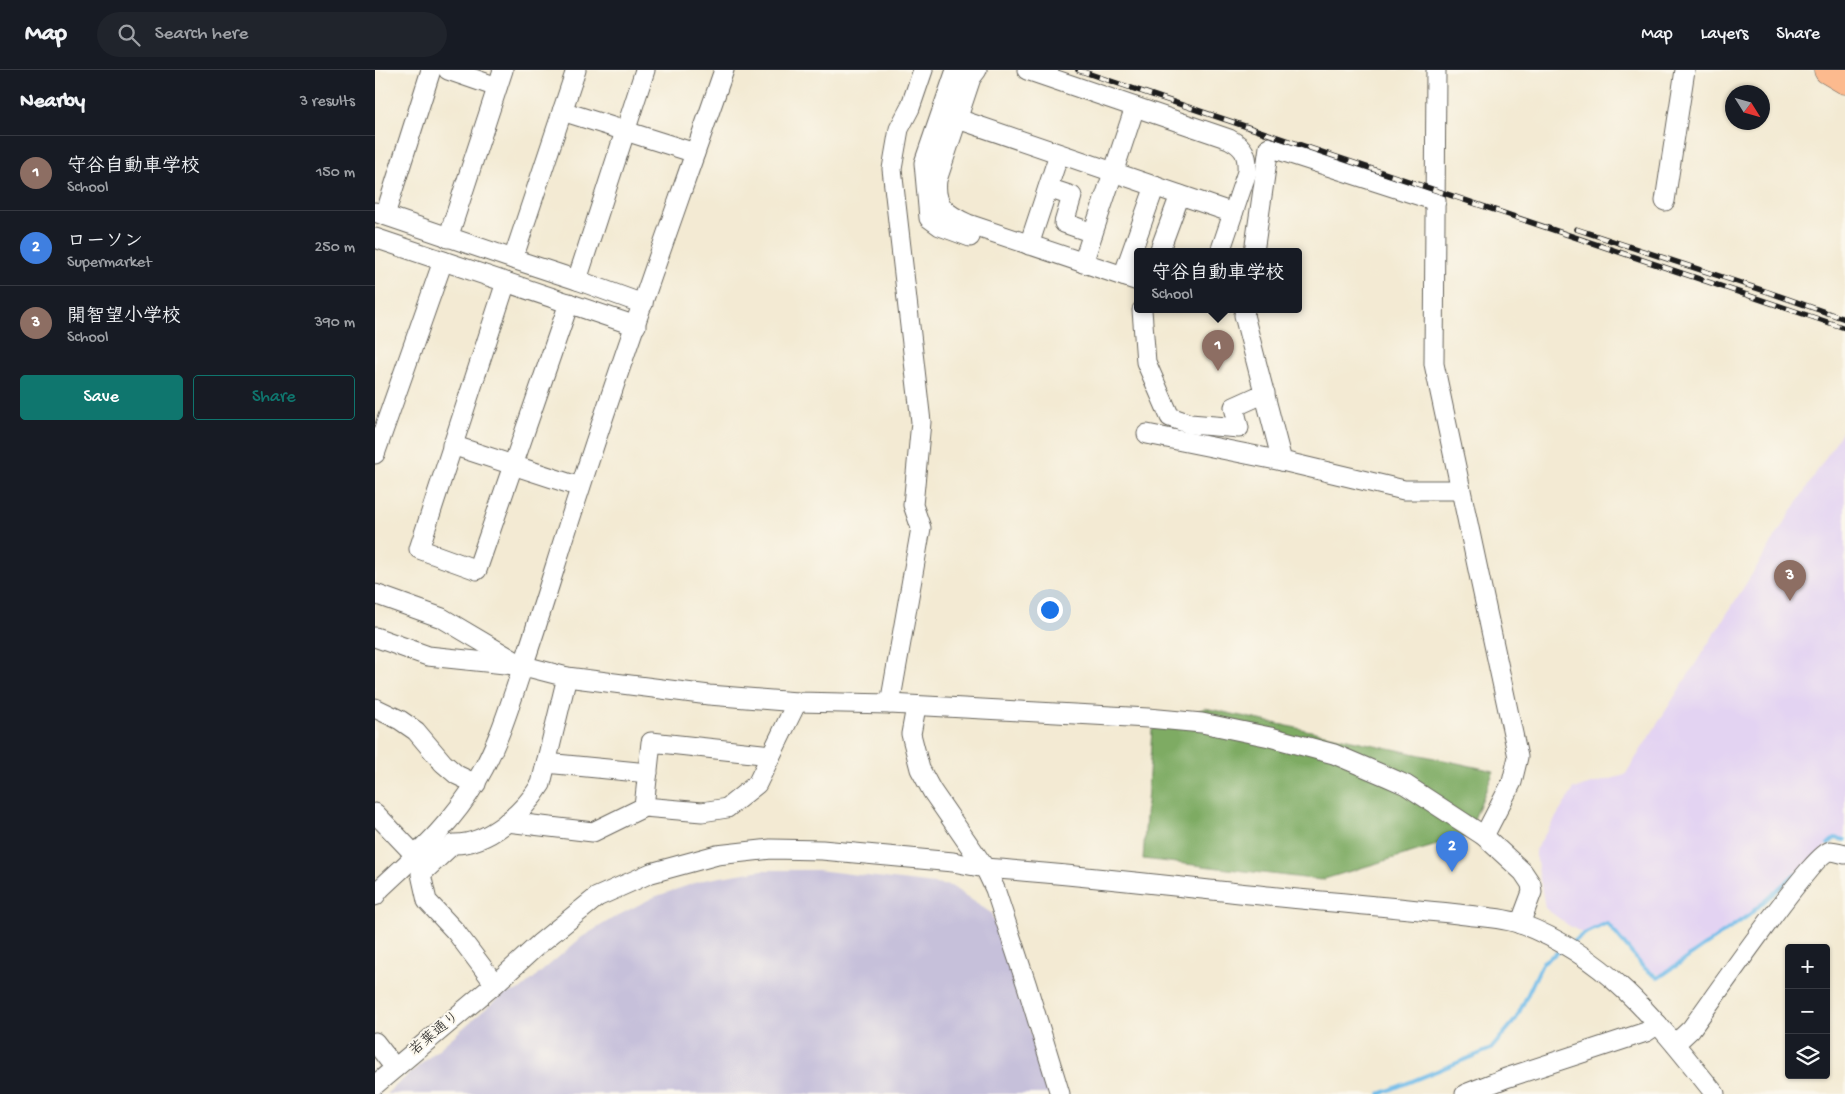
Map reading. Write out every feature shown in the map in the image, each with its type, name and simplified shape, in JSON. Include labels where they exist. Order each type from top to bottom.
[{"type":"highway","points":[[1828,70],[1845,80]]},
{"type":"street","points":[[431,70],[380,214],[643,304]]},
{"type":"street","points":[[447,70],[500,79],[448,238]]},
{"type":"street","points":[[513,259],[576,70]]},
{"type":"street","points":[[577,280],[645,70]]},
{"type":"street","points":[[375,896],[437,835],[457,810],[489,760],[500,734],[524,666],[580,487],[724,70]]},
{"type":"street","points":[[891,704],[921,528],[913,505],[921,422],[892,169],[899,129],[923,70]]},
{"type":"street","points":[[956,70],[924,163],[929,218],[940,226],[1029,251],[1083,263],[1130,279],[1134,264]]},
{"type":"street","points":[[977,70],[971,78],[937,180],[937,200],[944,211],[954,218],[1029,251]]},
{"type":"street","points":[[1027,70],[1229,139],[1240,145],[1248,163],[1247,172],[1221,248]]},
{"type":"street","points":[[1436,70],[1434,364],[1517,757],[1512,782],[1484,836]]},
{"type":"street","points":[[1665,201],[1685,70]]},
{"type":"street","points":[[1083,263],[1135,107]]},
{"type":"street","points":[[562,111],[695,153]]},
{"type":"street","points":[[958,119],[1233,213]]},
{"type":"street","points":[[1255,248],[1269,147],[1436,201]]},
{"type":"street","points":[[1029,251],[1059,154]]},
{"type":"street","points":[[1138,248],[1155,186]]},
{"type":"street","points":[[1048,188],[1072,196],[1064,223],[1093,234]]},
{"type":"street","points":[[1160,248],[1180,195]]},
{"type":"street","points":[[377,244],[443,261],[635,326]]},
{"type":"street","points":[[375,454],[381,418],[443,261]]},
{"type":"street","points":[[506,282],[419,549],[477,570],[569,304]]},
{"type":"street","points":[[1142,313],[1147,362],[1170,417],[1189,424],[1239,428],[1233,407],[1265,393]]},
{"type":"street","points":[[1245,313],[1282,461]]},
{"type":"street","points":[[1147,434],[1282,461],[1404,490],[1460,490]]},
{"type":"street","points":[[452,446],[580,487]]},
{"type":"street","points":[[375,594],[442,618],[524,666]]},
{"type":"street","points":[[375,637],[428,656],[524,666],[567,677],[709,695],[797,702],[891,704],[916,707],[1148,718],[1202,723],[1271,737],[1334,754],[1406,785],[1484,836],[1523,872],[1531,884],[1532,892],[1520,924]]},
{"type":"street","points":[[495,984],[456,932],[427,901],[421,874],[453,844],[475,841],[490,834],[507,822],[537,792],[541,784],[567,677]]},
{"type":"street","points":[[507,822],[593,832],[644,807],[702,812],[727,808],[757,784],[797,702]]},
{"type":"street","points":[[916,707],[911,734],[920,769],[932,791],[985,868],[995,889],[1016,950],[1060,1094]]},
{"type":"street","points":[[375,708],[400,720],[415,731],[443,763],[457,775],[475,784]]},
{"type":"street","points":[[644,807],[651,742],[771,755]]},
{"type":"street","points":[[546,763],[647,773]]},
{"type":"street","points":[[375,813],[415,855]]},
{"type":"street","name":"若葉通り","points":[[375,1085],[495,984],[539,944],[597,897],[651,873],[717,855],[771,849],[822,850],[953,862],[985,868],[1397,907],[1488,918],[1520,924],[1597,965],[1627,991],[1658,1024],[1715,1094]]},
{"type":"street","points":[[1675,1044],[1691,1029],[1799,881],[1830,851],[1845,854]]},
{"type":"street","points":[[1465,1094],[1506,1078],[1646,1032],[1658,1024]]},
{"type":"street","points":[[375,1042],[395,1068]]},
{"type":"shaded area","points":[[1845,427],[1845,840],[1835,838],[1748,916],[1659,975],[1643,967],[1607,923],[1584,934],[1545,908],[1535,850],[1574,789],[1625,775]]},
{"type":"shaded area","points":[[762,870],[817,870],[951,886],[991,913],[1051,1094],[386,1094],[503,994],[520,990],[582,937],[615,917],[654,897],[704,880]]},
{"type":"green space","points":[[1205,708],[1494,771],[1467,836],[1321,880],[1143,859],[1152,730]]},
{"type":"waterway","points":[[1828,844],[1835,838],[1845,840]]},
{"type":"waterway","points":[[1571,943],[1584,934],[1607,923],[1643,967],[1658,978],[1749,915],[1795,874]]},
{"type":"waterway","points":[[1380,1094],[1491,1049],[1516,1019],[1543,962],[1561,950]]},
{"type":"railway","points":[[1078,70],[1845,328]]},
{"type":"railway","points":[[1576,229],[1845,319]]},
{"type":"place","name":"守谷自動車学校","points":[[1218,371]]},
{"type":"place","name":"開智望小学校","points":[[1790,601]]},
{"type":"place","name":"ローソン","points":[[1452,872]]}]
